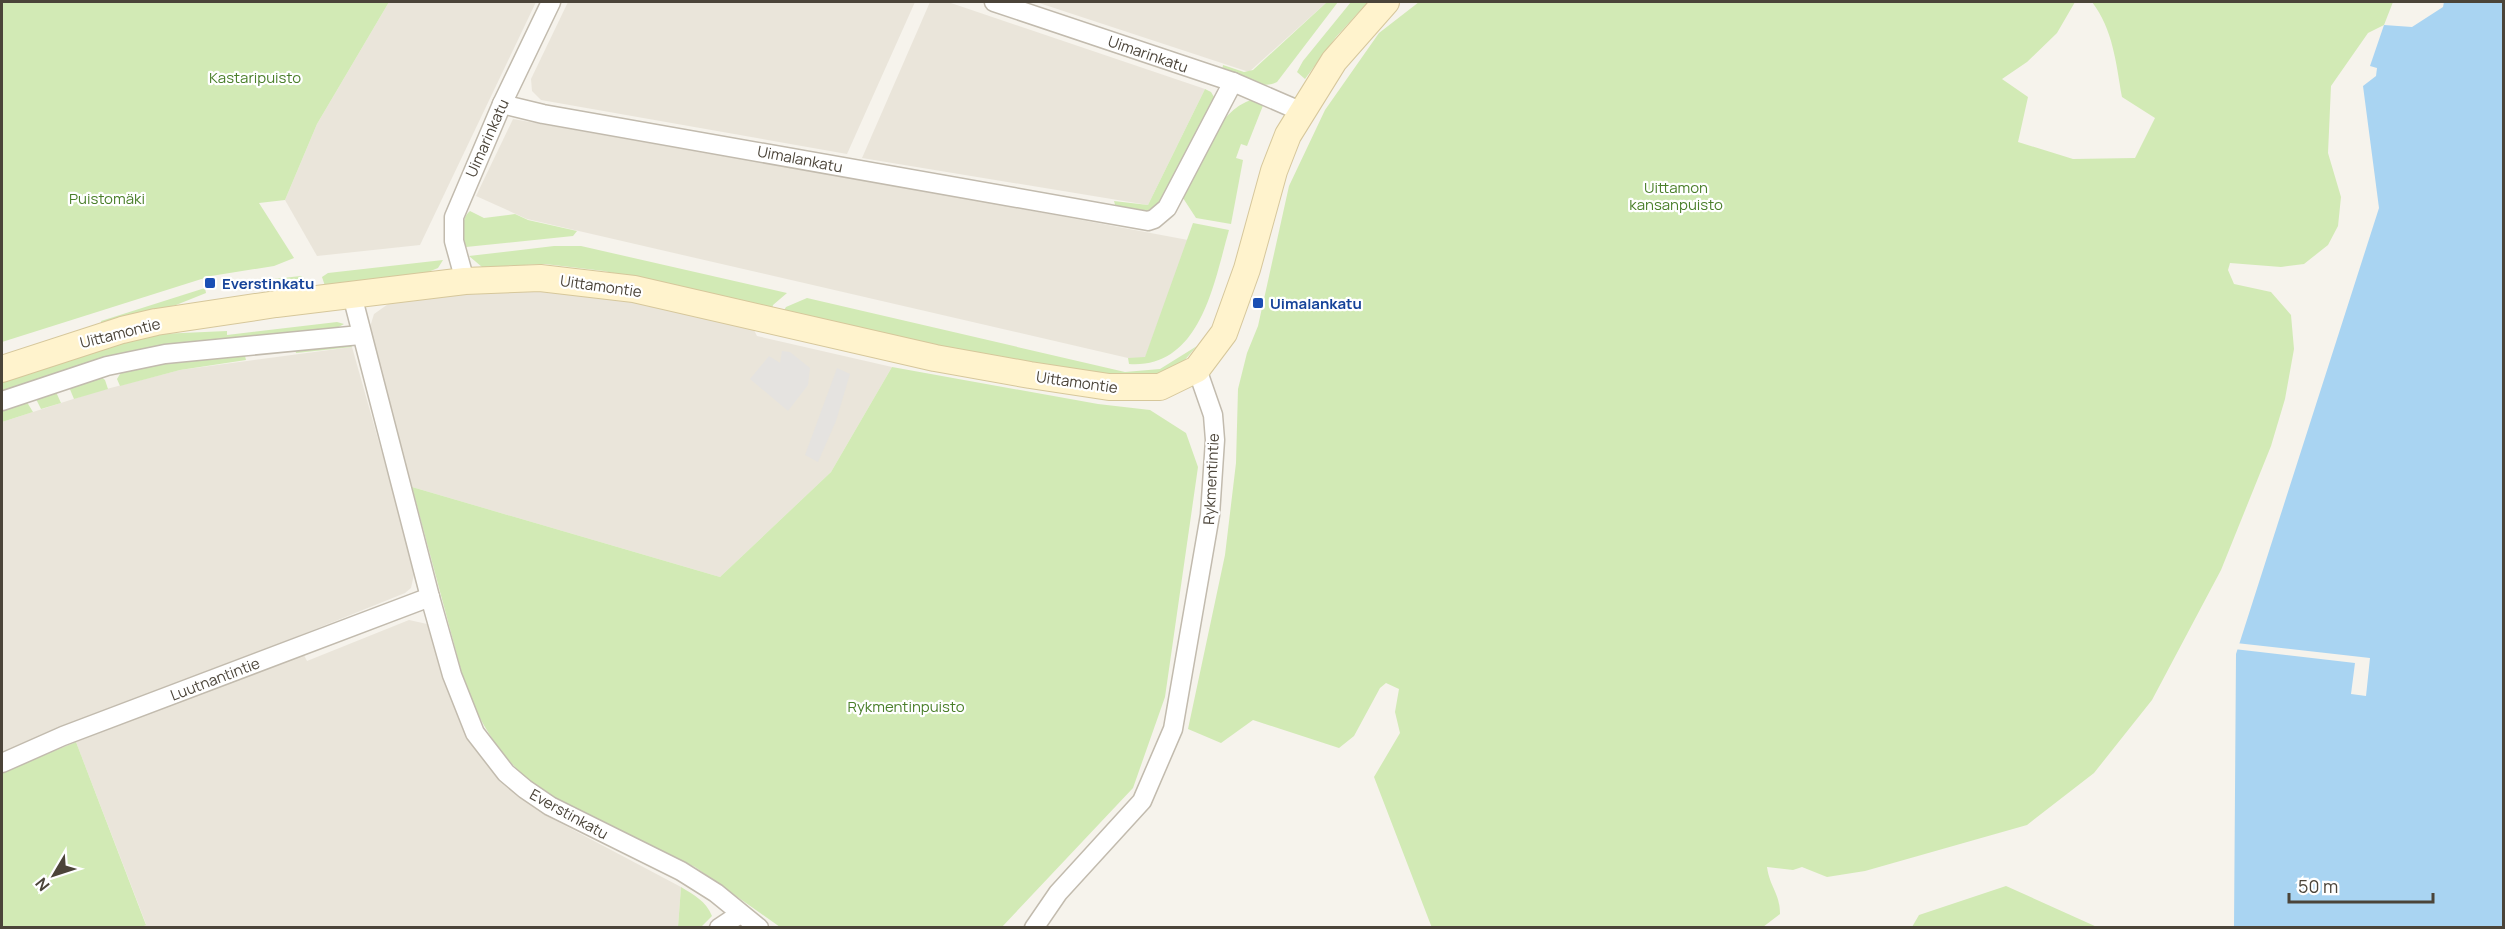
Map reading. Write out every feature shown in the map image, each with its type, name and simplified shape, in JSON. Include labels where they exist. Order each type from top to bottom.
[{"type":"street","name":"Uimarinkatu","points":[[465,281],[454,241],[454,217],[502,104],[551,2]]},
{"type":"street","name":"Uimarinkatu","points":[[994,2],[1233,82],[1300,111]]},
{"type":"street","points":[[1197,369],[1215,348],[1232,313],[1274,171],[1300,111],[1334,61],[1386,2]]},
{"type":"street","name":"Uimalankatu","points":[[502,104],[1148,220],[1154,219],[1167,208],[1233,82]]},
{"type":"street","name":"Uittamontie","points":[[2,369],[145,325],[465,281],[540,278],[634,289],[935,358],[1109,387],[1160,387],[1197,369]]},
{"type":"street","name":"Everstinkatu","points":[[352,295],[360,335],[430,597],[464,710],[475,733],[506,773],[550,806],[681,871],[716,893],[759,927]]},
{"type":"street","points":[[2,401],[107,366],[165,354],[360,335]]},
{"type":"street","name":"Rykmentintie","points":[[1034,927],[1058,893],[1142,801],[1173,729],[1210,515],[1215,440],[1213,415],[1197,369]]},
{"type":"street","name":"Luutnantintie","points":[[2,763],[63,736],[430,597]]},
{"type":"street","points":[[720,927],[740,914]]},
{"type":"shaded area","points":[[389,2],[536,2],[420,245],[317,256],[285,200],[317,124]]},
{"type":"shaded area","points":[[568,2],[915,2],[847,154],[541,100],[532,91],[531,79]]},
{"type":"shaded area","points":[[930,2],[948,2],[1205,89],[1148,205],[862,158]]},
{"type":"shaded area","points":[[1036,2],[1327,2],[1249,72]]},
{"type":"shaded area","points":[[513,119],[1188,240],[1145,358],[1128,358],[527,219],[476,196]]},
{"type":"shaded area","points":[[525,288],[612,296],[753,328],[757,336],[892,367],[831,472],[720,577],[412,487],[375,353],[370,327],[374,314],[391,302]]},
{"type":"shaded area","points":[[352,347],[415,570],[411,588],[405,593],[2,753],[2,422],[95,392],[180,370]]},
{"type":"shaded area","points":[[782,351],[790,352],[810,368],[808,385],[788,411],[750,379],[769,356],[780,363]]},
{"type":"shaded area","points":[[837,368],[850,374],[836,421],[818,462],[805,455]]},
{"type":"shaded area","points":[[409,620],[427,624],[432,633],[452,700],[466,729],[507,785],[545,815],[681,887],[678,927],[139,927],[146,924],[76,742],[303,653],[307,661]]},
{"type":"green space","points":[[2,2],[389,2],[317,124],[285,200],[259,203],[294,258],[274,266],[211,276],[2,342]]},
{"type":"green space","points":[[1327,2],[1338,2],[1277,82],[1257,84],[1222,71],[1223,65],[1244,72],[1253,70]]},
{"type":"green space","points":[[1351,2],[1368,2],[1336,37],[1305,79],[1297,72],[1303,61]]},
{"type":"green space","name":"Uittamon kansanpuisto","points":[[1419,2],[2075,2],[2057,33],[2027,62],[2002,79],[2028,97],[2018,142],[2073,159],[2135,158],[2155,118],[2122,97],[2109,35],[2105,23],[2092,2],[2393,2],[2384,25],[2368,33],[2331,86],[2328,153],[2341,197],[2338,226],[2328,245],[2304,264],[2281,267],[2230,263],[2228,270],[2234,284],[2271,292],[2291,315],[2294,349],[2285,399],[2271,446],[2221,570],[2152,700],[2094,773],[2027,825],[1865,871],[1827,877],[1802,867],[1793,870],[1767,867],[1780,914],[1763,927],[1432,928],[1374,777],[1400,733],[1395,712],[1399,689],[1386,683],[1380,688],[1354,736],[1339,748],[1253,720],[1221,743],[1188,729],[1225,555],[1236,463],[1238,389],[1247,353],[1258,326],[1289,186],[1325,110],[1379,33]]},
{"type":"green space","points":[[1205,89],[1214,97],[1211,106],[1164,199],[1146,212],[1116,208],[1114,201],[1148,205]]},
{"type":"green space","points":[[1253,99],[1264,103],[1247,146],[1241,144],[1236,158],[1243,160],[1231,224],[1196,218],[1183,198],[1202,155],[1218,127],[1228,115]]},
{"type":"green space","points":[[470,211],[484,218],[515,214],[528,220],[577,231],[573,236],[466,247],[462,228]]},
{"type":"green space","points":[[1193,223],[1229,230],[1210,297],[1188,338],[1173,352],[1153,362],[1129,364],[1128,358],[1145,357]]},
{"type":"green space","points":[[554,246],[581,246],[787,293],[773,305],[772,309],[604,271],[545,264],[482,267],[469,256]]},
{"type":"green space","points":[[443,260],[438,268],[428,272],[325,286],[322,277],[328,273]]},
{"type":"green space","points":[[301,276],[307,281],[308,288],[256,286],[255,281]]},
{"type":"green space","points":[[205,288],[206,293],[176,305],[102,325],[101,321]]},
{"type":"green space","points":[[807,298],[1125,372],[1160,369],[1197,346],[1183,362],[1158,374],[1121,376],[962,353],[783,312],[786,307]]},
{"type":"green space","points":[[337,322],[344,324],[335,329],[233,340],[2,396],[2,381],[125,342],[160,334],[227,331],[227,335]]},
{"type":"green space","points":[[347,341],[352,347],[296,353],[295,348]]},
{"type":"green space","points":[[244,352],[246,360],[180,370],[120,386],[117,379],[123,369],[147,363]]},
{"type":"green space","name":"Rykmentinpuisto","points":[[892,367],[1098,404],[1150,410],[1186,433],[1198,467],[1165,697],[1133,788],[1001,928],[780,927],[695,867],[545,793],[507,758],[487,731],[471,701],[412,487],[720,577],[831,472]]},
{"type":"green space","points":[[100,376],[105,380],[108,389],[74,399],[69,387]]},
{"type":"green space","points":[[56,392],[61,403],[41,409],[35,397]]},
{"type":"green space","points":[[25,399],[33,412],[2,422],[2,407]]},
{"type":"green space","points":[[76,742],[146,925],[139,928],[2,928],[2,772]]},
{"type":"green space","points":[[2006,886],[2097,927],[1912,927],[1919,915]]},
{"type":"green space","points":[[681,887],[699,899],[712,916],[701,927],[678,927]]},
{"type":"water","points":[[2444,2],[2503,2],[2503,927],[2234,928],[2236,654],[2379,208],[2363,86],[2376,76],[2377,68],[2370,66],[2384,25],[2412,27],[2443,7]]},
{"type":"pier","points":[[2236,643],[2370,658],[2366,696],[2351,694],[2355,663],[2234,649]]},
{"type":"place","name":"Everstinkatu","points":[[210,283]]},
{"type":"place","name":"Uimalankatu","points":[[1258,303]]},
{"type":"park label","name":"Kastaripuisto","points":[[255,77]]},
{"type":"park label","name":"Puistomäki","points":[[107,198]]}]
